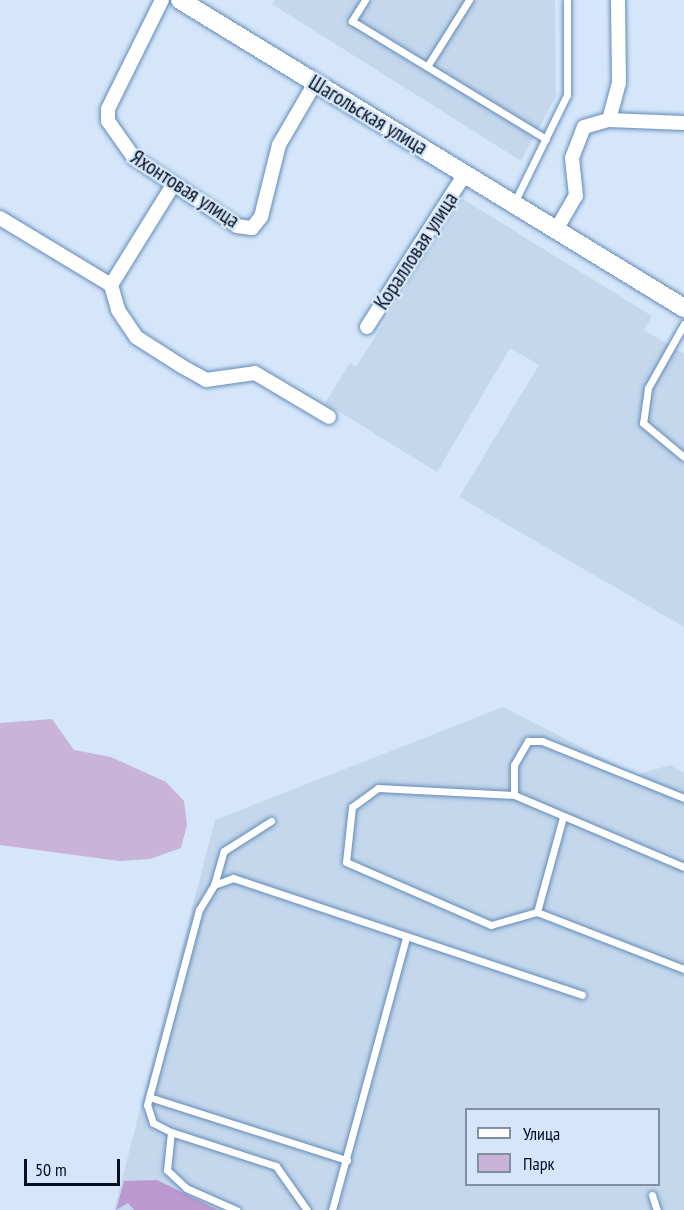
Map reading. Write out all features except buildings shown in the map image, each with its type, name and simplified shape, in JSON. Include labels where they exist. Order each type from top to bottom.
[{"type":"main road","name":"Шагольская улица","points":[[180,0],[684,308]]},
{"type":"street","name":"Яхонтовая улица","points":[[162,0],[108,109],[108,121],[122,146],[173,185],[237,226],[252,228],[261,217],[279,144],[315,83]]},
{"type":"street","points":[[609,120],[619,83],[618,0]]},
{"type":"street","points":[[556,230],[576,196],[572,158],[584,127],[609,120],[684,123]]},
{"type":"street","name":"Коралловая улица","points":[[367,327],[465,174]]},
{"type":"street","points":[[111,285],[173,185]]},
{"type":"street","points":[[0,218],[111,285],[118,310],[136,337],[183,367],[206,380],[255,373],[329,417]]},
{"type":"lane","points":[[365,0],[352,21],[428,65],[546,139]]},
{"type":"lane","points":[[428,65],[469,0]]},
{"type":"lane","points":[[513,204],[567,95],[567,0]]},
{"type":"lane","points":[[684,324],[648,388],[643,423],[684,457]]},
{"type":"lane","points":[[514,795],[514,765],[528,741],[542,741],[684,798]]},
{"type":"lane","points":[[684,867],[514,795],[378,788],[352,807],[346,862],[491,925],[537,912],[684,969]]},
{"type":"lane","points":[[537,912],[564,817]]},
{"type":"lane","points":[[270,821],[224,851],[214,885],[199,910],[149,1097],[153,1123],[171,1132],[276,1166],[307,1210]]},
{"type":"lane","points":[[214,885],[233,878],[406,938],[582,995]]},
{"type":"lane","points":[[332,1210],[406,938]]},
{"type":"lane","points":[[149,1097],[347,1160]]},
{"type":"lane","points":[[171,1132],[167,1170],[186,1188],[236,1210]]},
{"type":"lane","points":[[652,1195],[657,1210]]},
{"type":"shaded area","points":[[275,0],[555,0],[556,96],[521,161],[272,4]]},
{"type":"shaded area","points":[[461,198],[652,316],[644,330],[684,354],[684,627],[459,497],[539,365],[510,348],[437,472],[325,403],[350,363],[356,367],[408,285],[401,280],[444,213]]},
{"type":"shaded area","points":[[503,707],[636,775],[670,765],[684,773],[684,1210],[114,1210],[215,820]]},
{"type":"shaded area","points":[[157,1180],[218,1210],[134,1210],[128,1203],[116,1210],[124,1181]]},
{"type":"green space","points":[[52,719],[74,750],[111,757],[166,782],[184,801],[187,825],[181,848],[150,859],[119,861],[0,845],[0,723]]}]
